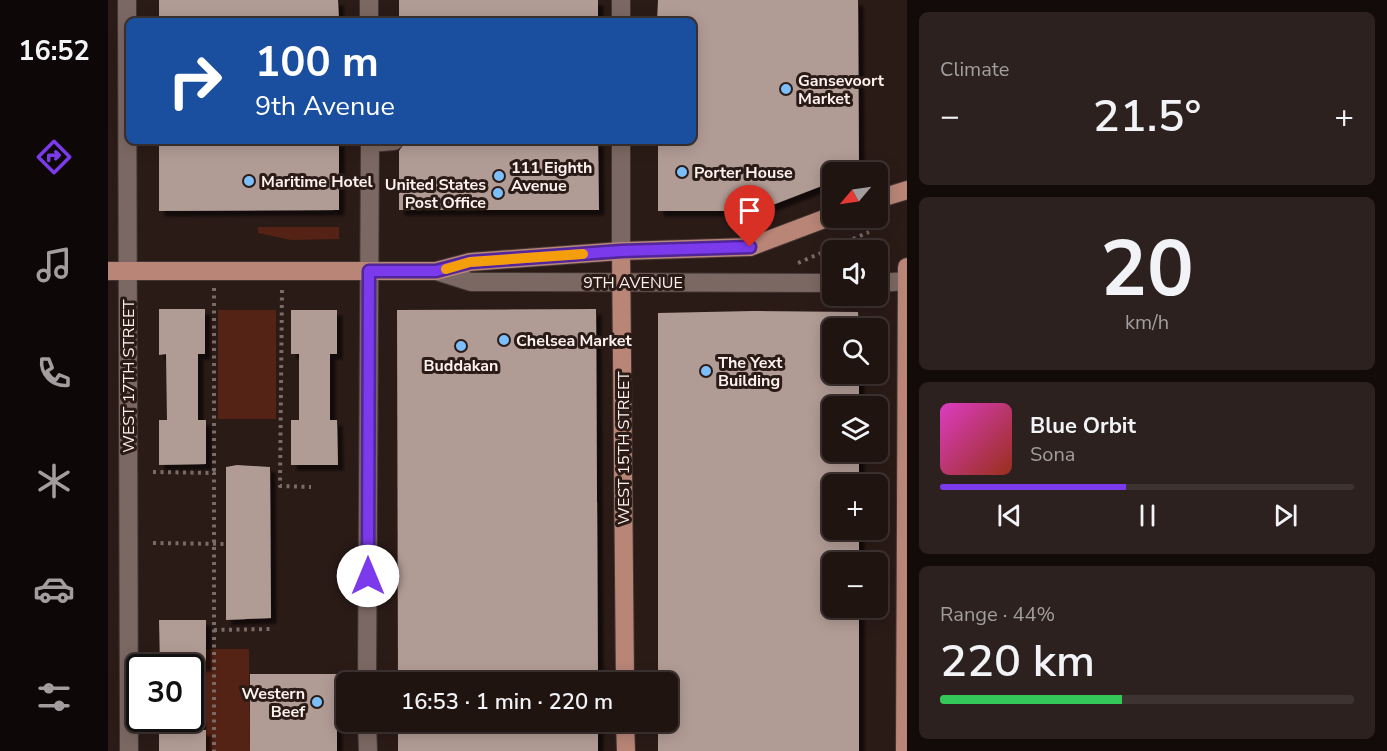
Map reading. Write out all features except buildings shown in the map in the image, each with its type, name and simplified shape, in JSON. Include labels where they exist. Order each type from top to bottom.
[{"type":"main road","points":[[888,196],[907,190]]},
{"type":"main road","name":"9TH AVENUE","points":[[108,271],[436,271],[470,262],[621,251],[750,247],[822,220]]},
{"type":"main road","name":"WEST 15TH STREET","points":[[621,251],[625,672]]},
{"type":"main road","points":[[905,751],[907,267]]},
{"type":"main road","points":[[625,732],[626,751]]},
{"type":"street","name":"WEST 17TH STREET","points":[[127,0],[127,18]]},
{"type":"street","points":[[369,0],[369,18]]},
{"type":"street","points":[[621,0],[621,18]]},
{"type":"street","name":"WEST 17TH STREET","points":[[127,144],[129,751]]},
{"type":"street","points":[[367,672],[370,144]]},
{"type":"street","name":"WEST 15TH STREET","points":[[621,144],[621,251]]},
{"type":"street","name":"9TH AVENUE","points":[[436,271],[471,282],[822,283]]},
{"type":"street","points":[[888,282],[907,281]]},
{"type":"street","points":[[367,732],[368,751]]},
{"type":"path","points":[[792,265],[869,232]]},
{"type":"path","points":[[282,270],[280,486],[311,487]]},
{"type":"path","points":[[214,271],[214,751]]},
{"type":"path","points":[[153,472],[214,473]]},
{"type":"path","points":[[153,543],[228,544]]},
{"type":"path","points":[[214,630],[270,629]]},
{"type":"shaded area","points":[[258,227],[339,227],[339,239],[291,240],[258,233]]},
{"type":"shaded area","points":[[218,310],[276,310],[276,419],[218,419]]},
{"type":"shaded area","points":[[206,649],[249,649],[250,751],[206,751]]},
{"type":"slow traffic","points":[[446,269],[470,262],[583,254]]},
{"type":"place","name":"Gansevoort Market","points":[[786,89]]},
{"type":"place","name":"Porter House","points":[[682,172]]},
{"type":"place","name":"111 Eighth Avenue","points":[[499,176]]},
{"type":"place","name":"Maritime Hotel","points":[[249,181]]},
{"type":"place","name":"United States Post Office","points":[[498,193]]},
{"type":"place","name":"Chelsea Market","points":[[504,340]]},
{"type":"place","name":"Buddakan","points":[[461,346]]},
{"type":"place","name":"The Yext Building","points":[[706,371]]},
{"type":"place","name":"Western Beef","points":[[317,702]]},
{"type":"route","points":[[368,576],[369,271],[436,271],[470,262],[621,251],[750,247]]}]
